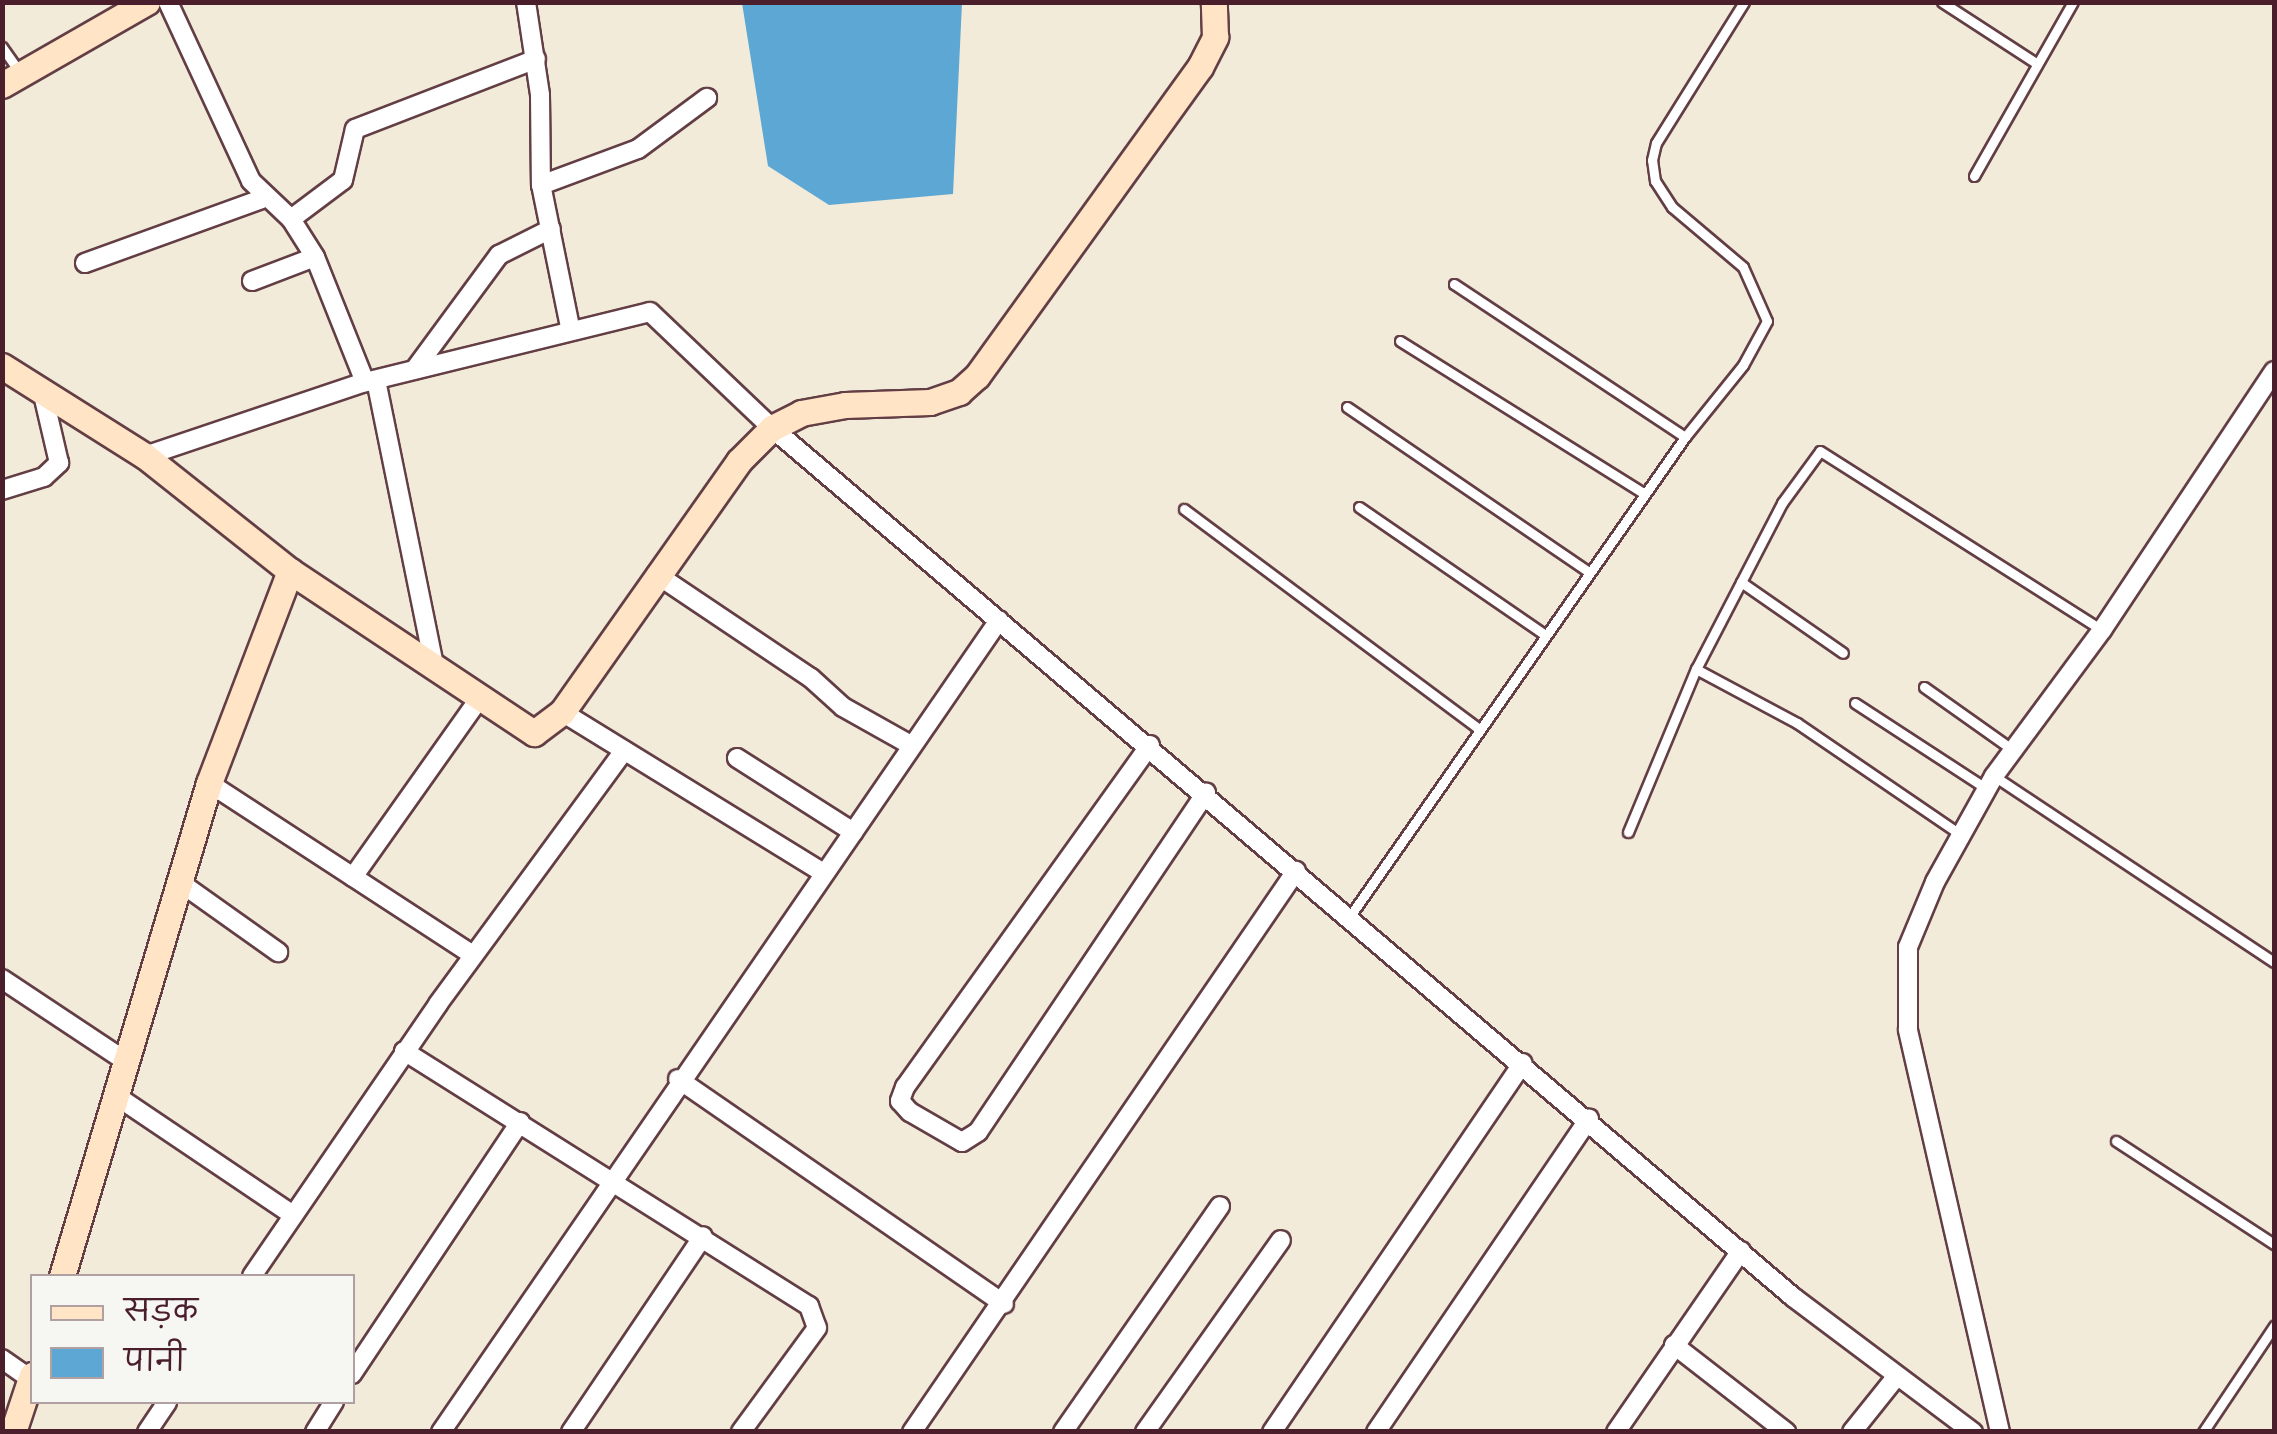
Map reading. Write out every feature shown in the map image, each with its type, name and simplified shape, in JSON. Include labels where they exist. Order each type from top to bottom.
[{"type":"street","points":[[12,80],[147,2]]},
{"type":"street","points":[[168,2],[262,198],[291,219],[315,257],[370,381],[434,664]]},
{"type":"street","points":[[526,2],[536,59],[542,185],[570,328]]},
{"type":"street","points":[[2,366],[144,456],[290,571],[534,732],[562,712],[739,461],[772,428],[801,413],[845,405],[930,402],[959,392],[977,376],[1200,67],[1214,38],[1214,2]]},
{"type":"street","points":[[291,219],[342,180],[355,129],[536,59]]},
{"type":"street","points":[[542,185],[638,149],[707,98]]},
{"type":"street","points":[[85,264],[262,198]]},
{"type":"street","points":[[416,369],[499,255],[550,229]]},
{"type":"street","points":[[252,282],[315,257]]},
{"type":"street","points":[[144,456],[370,381],[570,328],[650,312],[772,428],[1150,744],[1741,1251],[1896,1377],[1973,1432]]},
{"type":"street","points":[[2000,1432],[1908,1029],[1908,947],[1990,782],[2102,630],[2274,370]]},
{"type":"street","points":[[2,490],[44,477],[59,463],[43,394]]},
{"type":"street","points":[[63,1274],[209,783],[290,571]]},
{"type":"street","points":[[656,574],[811,678],[842,708],[910,744]]},
{"type":"street","points":[[442,1432],[678,1079],[999,620]]},
{"type":"street","points":[[354,877],[482,696]]},
{"type":"street","points":[[562,712],[822,872]]},
{"type":"street","points":[[1150,744],[905,1087],[900,1100],[910,1112],[962,1142],[978,1132],[1206,793]]},
{"type":"street","points":[[253,1274],[404,1051],[624,751]]},
{"type":"street","points":[[737,758],[853,832]]},
{"type":"street","points":[[209,783],[474,956]]},
{"type":"street","points":[[912,1432],[1004,1304],[1296,871]]},
{"type":"street","points":[[178,881],[278,952]]},
{"type":"street","points":[[2,979],[124,1060]]},
{"type":"street","points":[[404,1051],[704,1236],[817,1316],[810,1339],[741,1432]]},
{"type":"street","points":[[1272,1432],[1524,1063]]},
{"type":"street","points":[[678,1079],[1004,1304]]},
{"type":"street","points":[[116,1095],[293,1216]]},
{"type":"street","points":[[1376,1432],[1589,1118]]},
{"type":"street","points":[[355,1370],[520,1122]]},
{"type":"street","points":[[1087,1432],[1067,1426],[1220,1206]]},
{"type":"street","points":[[571,1432],[704,1236]]},
{"type":"street","points":[[1145,1432],[1281,1240]]},
{"type":"street","points":[[1626,1428],[1674,1344],[1741,1251]]},
{"type":"street","points":[[1674,1344],[1786,1432]]},
{"type":"street","points":[[2,1358],[30,1376]]},
{"type":"street","points":[[1852,1432],[1896,1377]]},
{"type":"street","points":[[13,1432],[30,1383]]},
{"type":"street","points":[[147,1432],[166,1404]]},
{"type":"street","points":[[314,1432],[333,1404]]},
{"type":"lane","points":[[1350,916],[1644,494],[1743,365],[1767,321],[1743,267],[1672,207],[1655,181],[1652,160],[1672,116],[1744,2]]},
{"type":"lane","points":[[1942,2],[2036,63]]},
{"type":"lane","points":[[1974,176],[2073,2]]},
{"type":"lane","points":[[2,47],[12,80]]},
{"type":"lane","points":[[1454,284],[1685,437]]},
{"type":"lane","points":[[1400,340],[1644,494]]},
{"type":"lane","points":[[1347,407],[1589,572]]},
{"type":"lane","points":[[1628,832],[1696,669],[1782,503],[1820,450],[2102,630]]},
{"type":"lane","points":[[1359,507],[1545,635]]},
{"type":"lane","points":[[1184,509],[1480,729]]},
{"type":"lane","points":[[1742,582],[1843,653]]},
{"type":"lane","points":[[1696,669],[1797,723],[1961,835]]},
{"type":"lane","points":[[1924,687],[2014,750]]},
{"type":"lane","points":[[1855,703],[1990,782],[2274,962]]},
{"type":"lane","points":[[2116,1141],[2274,1244]]},
{"type":"lane","points":[[2203,1432],[2274,1326]]},
{"type":"water","points":[[742,3],[962,3],[953,194],[829,205],[768,166]]}]
